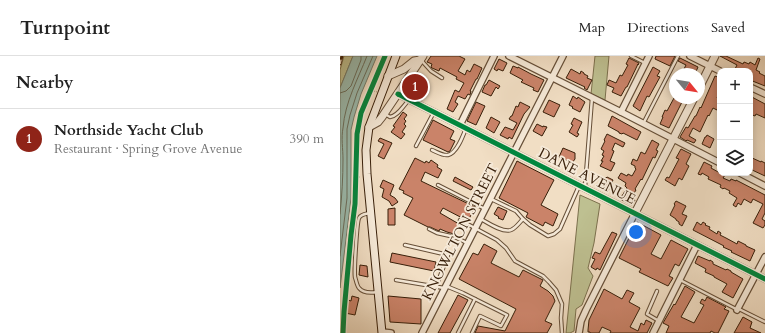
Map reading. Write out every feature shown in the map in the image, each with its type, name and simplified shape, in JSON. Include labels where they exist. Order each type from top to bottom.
[{"type":"street","points":[[391,333],[382,332],[370,213],[366,143],[369,127],[396,56]]},
{"type":"street","points":[[460,125],[494,56]]},
{"type":"street","points":[[509,56],[717,161]]},
{"type":"street","name":"KNOWLTON STREET","points":[[422,333],[564,56]]},
{"type":"street","points":[[621,112],[649,56]]},
{"type":"street","points":[[690,56],[717,70]]},
{"type":"street","points":[[705,76],[715,56]]},
{"type":"street","points":[[388,76],[404,69],[414,61],[422,58]]},
{"type":"street","points":[[369,127],[378,122],[422,58]]},
{"type":"street","points":[[753,88],[765,94]]},
{"type":"street","name":"DANE AVENUE","points":[[398,94],[765,279]]},
{"type":"street","points":[[579,333],[581,321],[586,310],[691,104]]},
{"type":"street","points":[[746,176],[765,186]]},
{"type":"street","points":[[653,333],[697,245]]},
{"type":"street","points":[[738,309],[765,257]]},
{"type":"lane","points":[[631,56],[646,63]]},
{"type":"lane","points":[[643,124],[678,56]]},
{"type":"lane","points":[[422,58],[431,71],[442,78]]},
{"type":"lane","points":[[491,199],[516,212],[523,219],[548,236],[554,234],[560,229],[582,187],[592,98]]},
{"type":"lane","points":[[384,113],[390,117],[394,117],[409,99]]},
{"type":"lane","points":[[416,146],[434,111]]},
{"type":"lane","points":[[432,150],[443,155],[449,155],[455,151],[466,128]]},
{"type":"lane","points":[[438,185],[485,210]]},
{"type":"lane","points":[[370,213],[364,214],[359,219],[355,276],[358,288],[371,293],[378,292]]},
{"type":"lane","points":[[480,219],[504,230],[510,230],[523,219]]},
{"type":"lane","points":[[460,220],[497,240],[506,248],[515,261],[543,276],[549,282],[556,290],[562,304],[562,333]]},
{"type":"lane","points":[[428,228],[437,233],[455,237],[468,244]]},
{"type":"lane","points":[[405,245],[448,255],[436,287]]},
{"type":"lane","points":[[396,280],[436,287],[445,287],[475,299],[507,315],[501,326],[480,316],[472,333]]},
{"type":"lane","points":[[680,280],[765,322]]},
{"type":"lane","points":[[657,291],[647,314],[660,321]]},
{"type":"lane","points":[[458,333],[475,299]]},
{"type":"path","points":[[369,96],[374,84]]},
{"type":"path","points":[[356,169],[356,182]]},
{"type":"green space","points":[[344,56],[353,56],[340,88],[340,70]]},
{"type":"green space","points":[[595,56],[609,56],[605,100],[591,94]]},
{"type":"green space","points":[[580,195],[600,204],[594,243],[588,268],[593,276],[582,305],[576,309],[574,331],[566,333]]},
{"type":"water","points":[[353,56],[377,56],[361,94],[351,130],[351,198],[340,288],[340,88]]},
{"type":"building","points":[[431,56],[459,56],[465,59],[458,71],[465,75],[467,70],[470,72],[474,64],[482,68],[470,91],[470,95],[468,94],[465,99],[458,96],[455,102],[458,104],[453,112],[447,109],[455,90],[459,92],[464,83],[456,79],[457,77],[440,68],[439,71],[432,68],[432,64],[427,62]]},
{"type":"building","points":[[656,56],[675,56],[670,66],[655,59]]},
{"type":"building","points":[[720,56],[726,56],[743,64],[744,62],[749,64],[750,62],[755,65],[758,58],[760,59],[756,70],[765,76],[765,86],[753,81],[753,68],[736,68],[737,65]]},
{"type":"building","points":[[629,58],[639,63],[621,96],[612,92],[614,88],[607,85],[609,80],[616,83],[620,75],[622,76],[628,65],[626,64]]},
{"type":"building","points":[[680,58],[698,67],[684,68],[686,65],[678,61]]},
{"type":"building","points":[[499,59],[507,63],[503,71],[498,69],[497,71],[494,69]]},
{"type":"building","points":[[513,66],[544,80],[538,92],[533,90],[534,88],[521,82],[523,80],[510,73]]},
{"type":"building","points":[[653,67],[660,71],[657,76],[660,77],[649,97],[647,96],[640,111],[633,106]]},
{"type":"building","points":[[571,69],[580,74],[581,71],[588,76],[587,78],[592,80],[587,90],[584,88],[585,87],[566,78]]},
{"type":"building","points":[[715,76],[717,77],[717,110],[713,108],[700,132],[693,128],[689,136],[696,140],[694,143],[687,140],[686,141],[680,137],[686,127],[688,128],[696,116],[700,107],[701,108],[703,104],[705,104],[705,99]]},
{"type":"building","points":[[489,80],[500,86],[498,89],[496,87],[491,96],[482,92]]},
{"type":"building","points":[[573,96],[577,99],[578,97],[585,102],[580,112],[569,105]]},
{"type":"building","points":[[753,98],[765,104],[765,118],[756,114],[755,116],[753,115]]},
{"type":"building","points":[[549,100],[560,105],[554,117],[543,112]]},
{"type":"building","points":[[476,102],[485,106],[476,125],[467,121]]},
{"type":"building","points":[[520,102],[530,107],[524,114],[512,139],[509,137],[508,139],[500,135],[505,127],[513,130],[517,123],[509,119]]},
{"type":"building","points":[[671,104],[681,104],[669,128],[660,124],[665,110],[667,111]]},
{"type":"building","points":[[403,112],[407,115],[404,119],[406,121],[404,124],[406,126],[402,132],[405,134],[401,139],[391,132],[395,127],[393,126]]},
{"type":"building","points":[[612,116],[641,132],[637,140],[623,133],[619,133],[608,126]]},
{"type":"building","points":[[491,117],[500,122],[494,133],[486,128]]},
{"type":"building","points":[[574,118],[582,122],[577,133],[579,134],[577,137],[569,132],[573,125],[571,124]]},
{"type":"building","points":[[433,120],[454,131],[450,139],[455,141],[450,151],[448,152],[423,140]]},
{"type":"building","points":[[537,124],[547,127],[542,136],[533,131]]},
{"type":"building","points":[[607,134],[625,143],[623,147],[615,143],[610,161],[615,163],[611,171],[600,166],[604,156],[602,155],[604,151],[601,149]]},
{"type":"building","points":[[707,135],[714,139],[710,148],[702,144]]},
{"type":"building","points":[[380,138],[392,143],[384,159],[378,156],[384,144],[378,141]]},
{"type":"building","points":[[652,140],[659,144],[656,150],[658,151],[655,158],[653,157],[642,180],[641,179],[635,189],[636,190],[631,198],[635,200],[632,205],[620,199],[627,188],[625,186],[626,183],[618,178],[621,173],[627,176],[628,174],[632,176],[636,169],[635,166],[631,164],[633,159],[637,161],[641,152],[645,154]]},
{"type":"building","points":[[563,148],[575,153],[575,159],[572,163],[559,157]]},
{"type":"building","points":[[681,149],[691,154],[686,164],[689,166],[682,180],[679,178],[675,186],[665,180],[667,177],[669,178],[679,159],[676,158]]},
{"type":"building","points":[[415,158],[425,163],[426,161],[429,163],[431,160],[442,170],[438,178],[425,172],[421,181],[475,207],[468,221],[443,208],[440,213],[459,224],[454,234],[428,227],[404,215],[413,198],[403,193],[404,191],[399,189]]},
{"type":"building","points":[[753,158],[765,163],[765,176],[753,170]]},
{"type":"building","points":[[517,161],[554,180],[541,205],[558,214],[553,226],[545,222],[543,226],[526,217],[528,213],[499,198]]},
{"type":"building","points":[[704,162],[712,166],[711,168],[717,171],[717,176],[724,176],[723,178],[730,181],[731,179],[736,180],[765,195],[765,213],[762,219],[765,221],[765,225],[763,228],[753,223],[763,204],[753,199],[751,203],[744,199],[741,205],[738,203],[736,207],[733,205],[737,198],[729,193],[730,191],[724,188],[723,189],[720,187],[721,185],[708,179],[709,177],[702,173],[701,175],[698,174]]},
{"type":"building","points":[[455,177],[473,187],[471,190],[453,181]]},
{"type":"building","points":[[607,177],[613,180],[608,191],[600,187],[603,180]]},
{"type":"building","points":[[383,180],[394,185],[390,195],[398,202],[392,206],[389,201],[382,197],[384,189],[380,187]]},
{"type":"building","points":[[676,201],[686,206],[682,214],[687,216],[682,226],[670,215]]},
{"type":"building","points":[[498,207],[507,211],[503,220],[494,214]]},
{"type":"building","points":[[395,208],[395,225],[388,225],[388,209]]},
{"type":"building","points":[[637,222],[661,235],[651,254],[661,259],[671,240],[688,249],[679,266],[675,264],[669,276],[673,278],[668,286],[639,272],[641,269],[619,258]]},
{"type":"building","points":[[697,222],[701,225],[703,222],[706,224],[705,225],[710,227],[709,229],[717,234],[718,231],[721,233],[720,235],[737,244],[738,241],[755,250],[750,261],[693,230]]},
{"type":"building","points":[[612,232],[617,234],[600,270],[597,268],[596,270],[591,267],[595,259],[592,258],[595,252],[600,254]]},
{"type":"building","points":[[484,244],[497,251],[491,263],[519,277],[523,270],[543,280],[540,286],[553,296],[555,301],[545,321],[552,324],[547,333],[475,333],[478,326],[505,331],[516,309],[459,279],[473,253],[478,255]]},
{"type":"building","points":[[392,253],[436,262],[434,271],[390,262]]},
{"type":"building","points":[[698,256],[710,260],[713,264],[731,271],[743,279],[733,298],[722,292],[727,284],[705,272],[706,269],[695,263]]},
{"type":"building","points":[[360,265],[367,266],[368,277],[359,275]]},
{"type":"building","points":[[685,286],[695,292],[681,317],[694,323],[704,305],[700,303],[702,299],[705,301],[707,297],[726,307],[724,309],[729,311],[718,333],[711,331],[710,333],[666,333],[669,326],[663,323]]},
{"type":"building","points":[[604,289],[622,299],[627,290],[634,293],[629,302],[640,308],[630,327],[638,331],[641,323],[644,325],[646,320],[652,323],[647,333],[610,333],[611,331],[602,327],[599,333],[588,332],[589,320]]},
{"type":"building","points":[[458,295],[468,300],[450,333],[438,333]]},
{"type":"building","points":[[352,296],[359,298],[355,315],[345,313],[348,300],[351,301]]},
{"type":"building","points":[[388,296],[421,299],[421,324],[390,322]]},
{"type":"building","points":[[743,317],[752,322],[750,328],[761,333],[734,333]]},
{"type":"railway","points":[[340,64],[342,56]]},
{"type":"cycle path","points":[[343,333],[355,204],[357,134],[361,113],[385,56]]},
{"type":"cycle path","points":[[398,94],[765,279]]},
{"type":"place","name":"Northside Yacht Club","points":[[415,87]]}]
